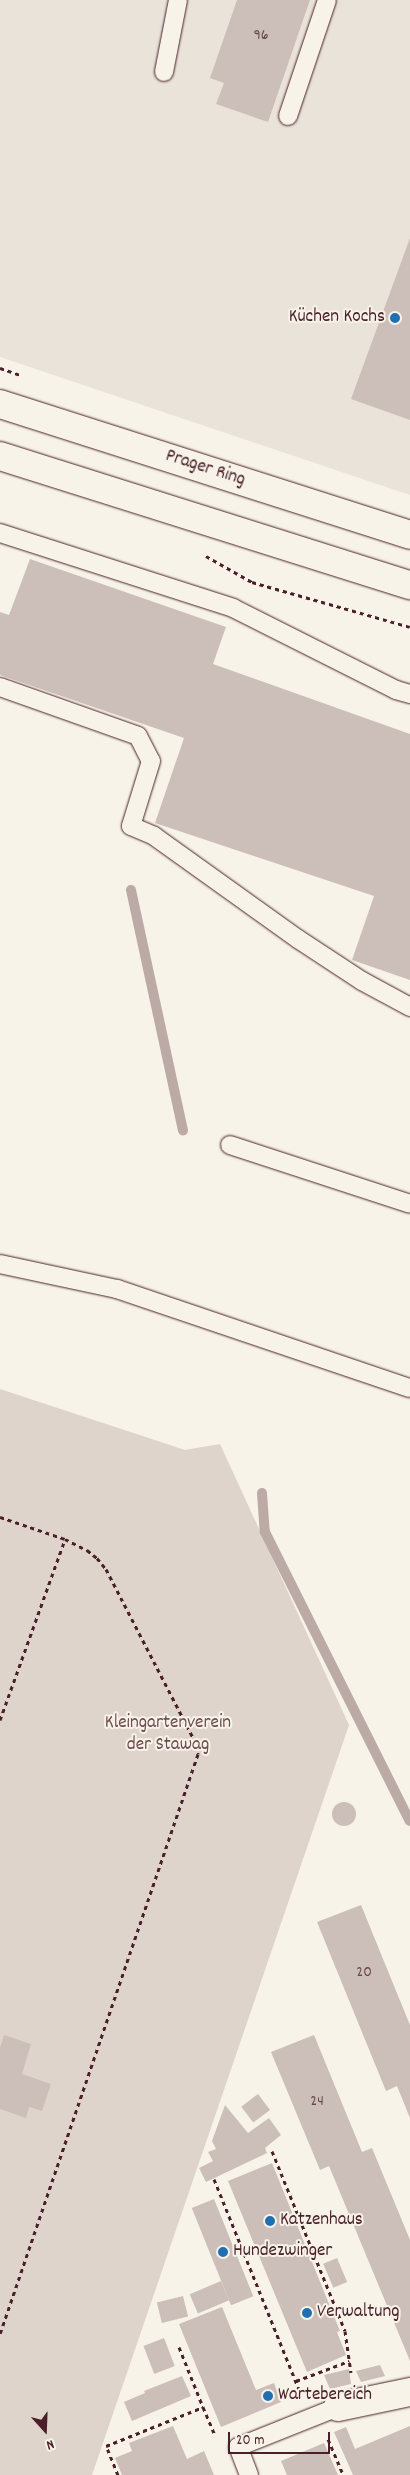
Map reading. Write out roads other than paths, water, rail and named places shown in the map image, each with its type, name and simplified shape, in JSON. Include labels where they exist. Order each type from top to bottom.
[{"type":"main road","name":"Prager Ring","points":[[0,404],[410,535]]},
{"type":"main road","points":[[0,456],[410,585]]},
{"type":"main road","points":[[331,2410],[410,2392]]},
{"type":"lane","points":[[164,72],[178,0]]},
{"type":"lane","points":[[288,116],[327,0]]},
{"type":"lane","points":[[0,533],[233,608],[396,690],[410,694]]},
{"type":"lane","points":[[0,688],[138,736],[151,761],[131,826],[154,836],[322,955],[362,981],[410,1007]]},
{"type":"lane","points":[[230,1145],[410,1204]]},
{"type":"lane","points":[[0,1264],[117,1289],[410,1388]]},
{"type":"lane","points":[[249,2475],[238,2448],[331,2410]]},
{"type":"waterway","points":[[131,890],[183,1130]]},
{"type":"waterway","points":[[262,1493],[265,1532],[410,1821]]},
{"type":"place","name":"Küchen Kochs","points":[[395,318]]},
{"type":"place","name":"Katzenhaus","points":[[270,2221]]},
{"type":"place","name":"Hundezwinger","points":[[223,2252]]},
{"type":"place","name":"Verwaltung","points":[[307,2313]]},
{"type":"place","name":"Wartebereich","points":[[268,2396]]},
{"type":"park label","name":"Kleingartenverein der Stawag","points":[[168,1735]]}]
